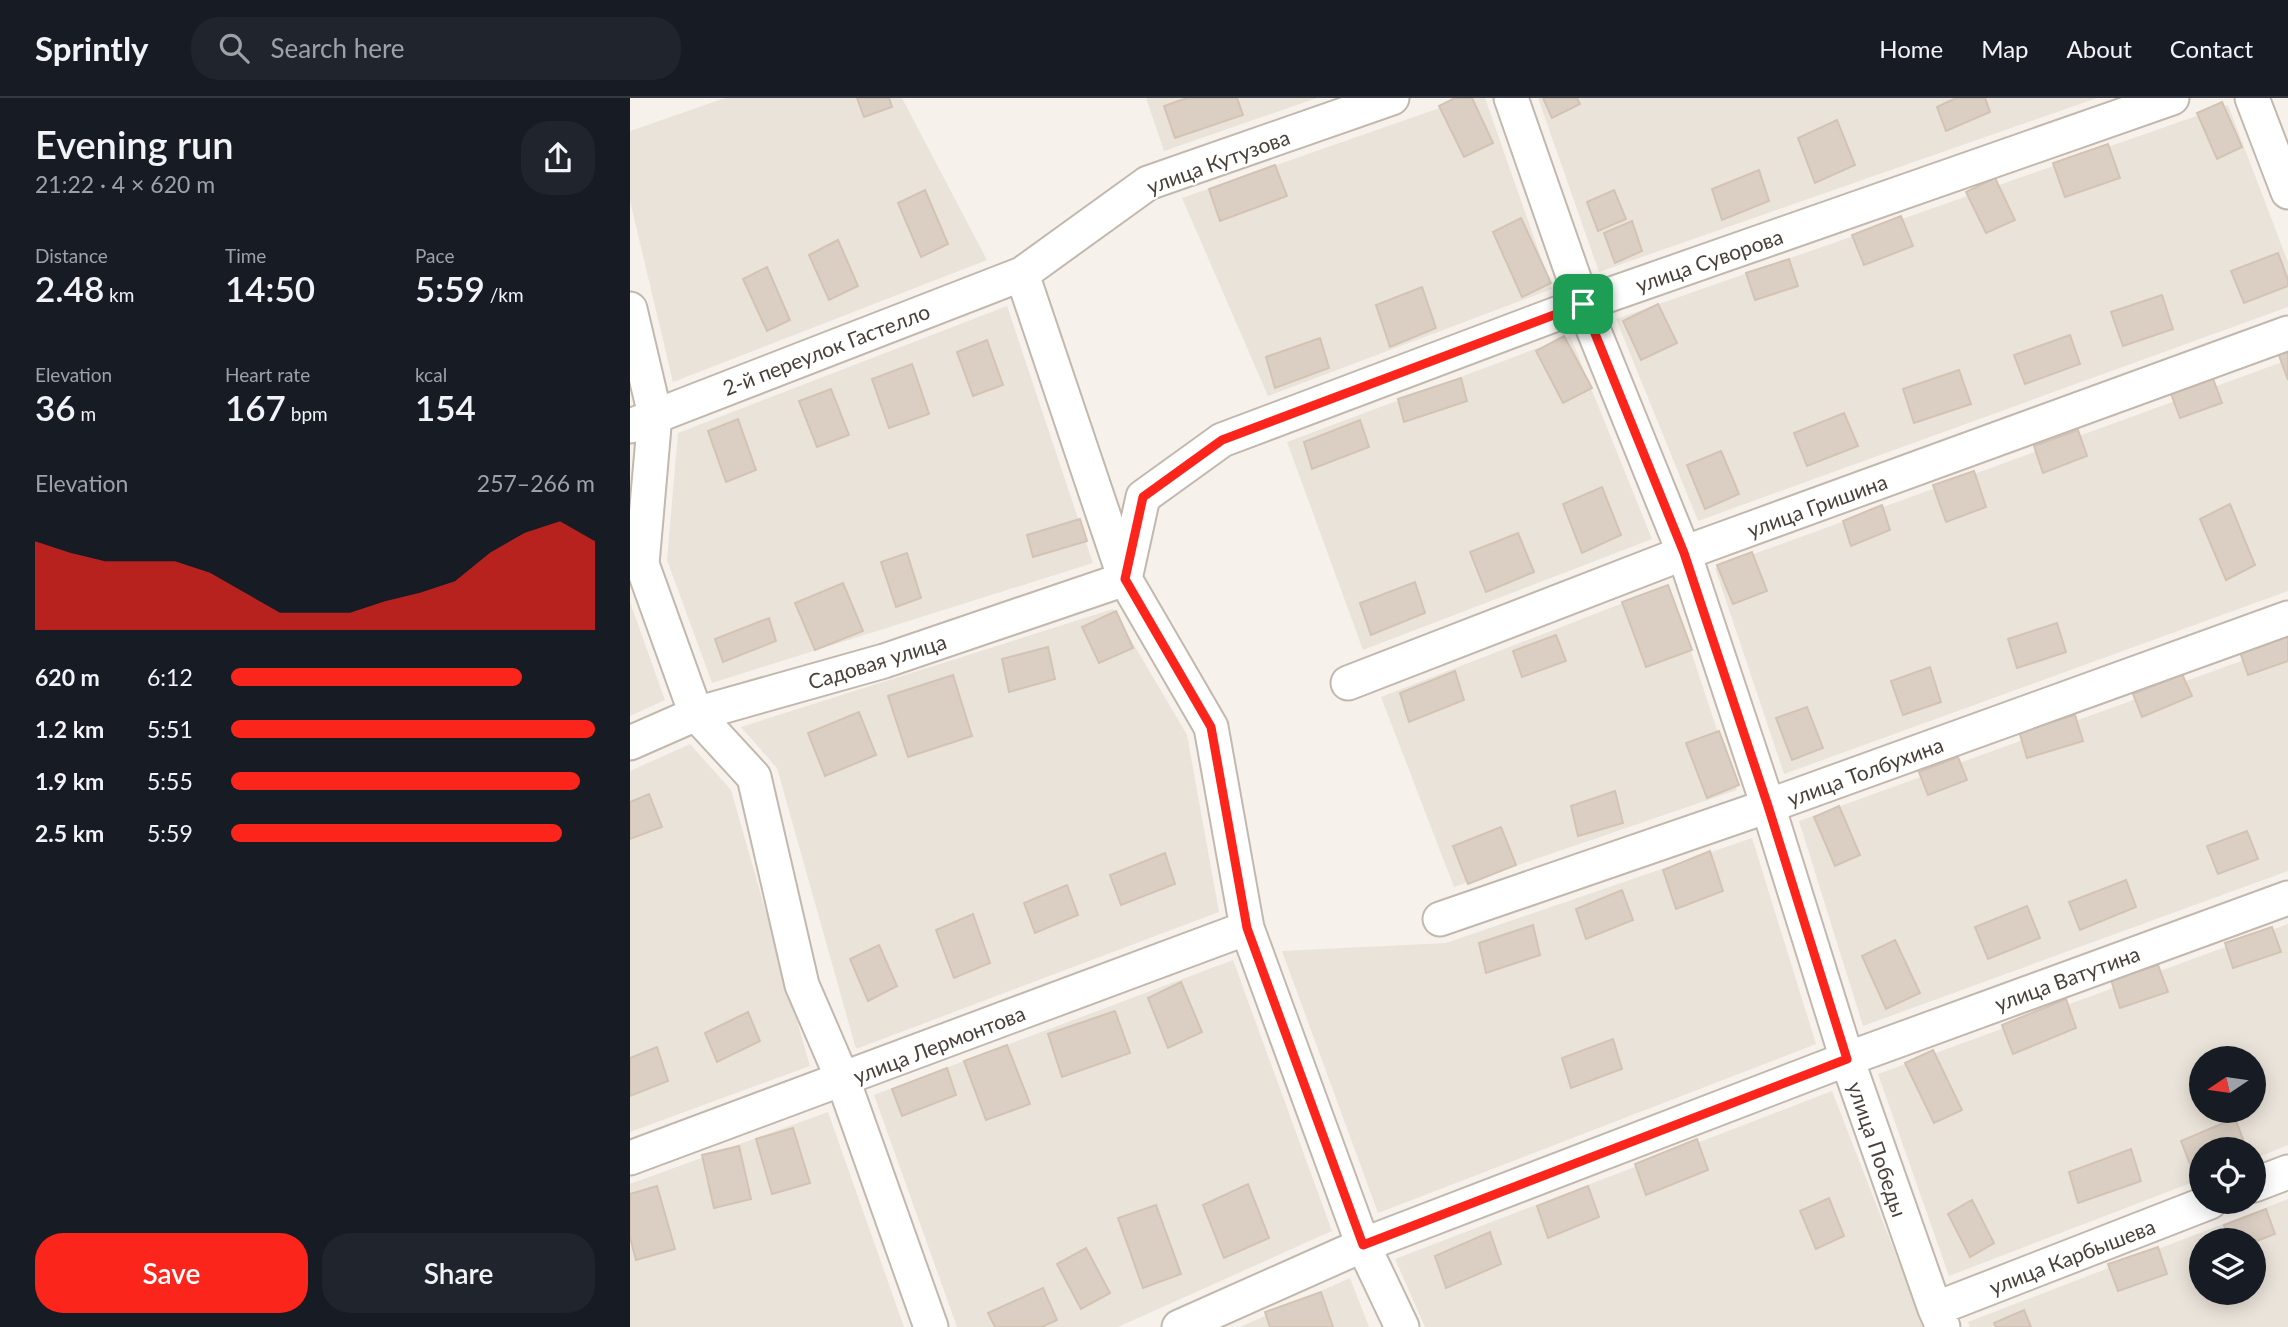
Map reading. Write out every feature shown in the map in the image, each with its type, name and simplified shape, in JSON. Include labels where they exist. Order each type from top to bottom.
[{"type":"street","name":"улица Кутузова","points":[[1022,274],[1149,183],[1392,98]]},
{"type":"street","name":"улица Победы","points":[[1511,98],[1583,304],[1684,553],[1768,806],[1847,1059],[1939,1318]]},
{"type":"street","name":"улица Суворова","points":[[1125,579],[1143,497],[1222,440],[1583,304],[2172,98]]},
{"type":"street","points":[[2252,98],[2288,192]]},
{"type":"street","name":"2-й переулок Гастелло","points":[[643,421],[1022,274]]},
{"type":"street","points":[[1022,274],[1125,579],[1211,727],[1247,928],[1363,1245],[1402,1327]]},
{"type":"street","points":[[630,309],[643,421],[642,564],[696,714],[754,778],[802,985],[843,1080],[931,1327]]},
{"type":"street","name":"улица Гришина","points":[[1348,682],[1684,553],[2288,333]]},
{"type":"street","name":"Садовая улица","points":[[630,743],[696,714],[884,661],[1125,579]]},
{"type":"street","name":"улица Толбухина","points":[[1440,919],[1768,806],[2288,618]]},
{"type":"street","name":"улица Ватутина","points":[[1179,1327],[1363,1245],[1847,1059],[2288,898]]},
{"type":"street","name":"улица Лермонтова","points":[[630,1158],[1247,928]]},
{"type":"street","points":[[2266,1180],[2288,1172]]},
{"type":"street","name":"улица Карбышева","points":[[1939,1318],[2189,1211]]},
{"type":"shaded area","points":[[725,98],[902,98],[987,260],[673,382],[630,201],[630,131]]},
{"type":"shaded area","points":[[1146,98],[1317,98],[1164,151]]},
{"type":"shaded area","points":[[1468,98],[1485,98],[1552,289],[1268,396],[1182,198]]},
{"type":"shaded area","points":[[1538,98],[2097,98],[1599,272]]},
{"type":"shaded area","points":[[2228,105],[2288,262],[2288,307],[1698,521],[1616,319]]},
{"type":"shaded area","points":[[1007,306],[1093,563],[712,683],[667,560],[678,433]]},
{"type":"shaded area","points":[[1570,336],[1652,539],[1363,650],[1287,442]]},
{"type":"shaded area","points":[[2288,360],[2288,591],[1784,774],[1715,568]]},
{"type":"shaded area","points":[[1669,585],[1737,790],[1454,887],[1381,697]]},
{"type":"shaded area","points":[[630,602],[665,700],[630,716]]},
{"type":"shaded area","points":[[1113,609],[1187,735],[1219,912],[856,1049],[777,768],[741,727]]},
{"type":"shaded area","points":[[2288,644],[2288,871],[1863,1026],[1799,821]]},
{"type":"shaded area","points":[[690,744],[731,790],[810,1066],[630,1132],[630,771]]},
{"type":"shaded area","points":[[1752,838],[1816,1044],[1378,1213],[1282,951],[1446,943]]},
{"type":"shaded area","points":[[2288,924],[2288,1145],[2266,1154],[2266,1137],[2189,1137],[2189,1184],[1949,1276],[1878,1074]]},
{"type":"shaded area","points":[[1233,960],[1332,1231],[1118,1327],[957,1327],[874,1095]]},
{"type":"shaded area","points":[[1832,1091],[1924,1327],[1425,1327],[1395,1259]]},
{"type":"shaded area","points":[[828,1112],[904,1327],[630,1327],[630,1184]]},
{"type":"shaded area","points":[[2288,1199],[2288,1327],[1970,1327],[1968,1322],[2189,1237],[2189,1305],[2266,1305],[2266,1228],[2213,1228],[2249,1214],[2266,1214],[2266,1207]]},
{"type":"shaded area","points":[[1350,1278],[1369,1327],[1240,1327]]},
{"type":"building","points":[[857,98],[889,98],[892,107],[864,117]]},
{"type":"building","points":[[1187,98],[1237,98],[1243,115],[1175,138],[1164,106]]},
{"type":"building","points":[[1455,98],[1472,98],[1493,143],[1464,157],[1439,106]]},
{"type":"building","points":[[1543,98],[1577,98],[1580,104],[1552,118]]},
{"type":"building","points":[[1956,98],[1985,98],[1990,112],[1946,131],[1937,107]]},
{"type":"building","points":[[2222,102],[2242,147],[2217,159],[2197,113]]},
{"type":"building","points":[[1837,120],[1855,165],[1815,183],[1798,138]]},
{"type":"building","points":[[2108,144],[2120,178],[2065,197],[2053,163]]},
{"type":"building","points":[[1275,165],[1287,196],[1220,221],[1209,189]]},
{"type":"building","points":[[1759,170],[1769,201],[1722,220],[1712,189]]},
{"type":"building","points":[[1995,178],[2015,220],[1986,233],[1966,192]]},
{"type":"building","points":[[925,190],[948,244],[921,257],[898,203]]},
{"type":"building","points":[[1614,190],[1626,219],[1598,231],[1587,202]]},
{"type":"building","points":[[1901,216],[1913,246],[1864,265],[1852,235]]},
{"type":"building","points":[[1521,218],[1551,283],[1522,297],[1493,232]]},
{"type":"building","points":[[1632,221],[1642,251],[1615,263],[1604,233]]},
{"type":"building","points":[[838,240],[858,286],[829,300],[809,255]]},
{"type":"building","points":[[2278,253],[2288,286],[2244,303],[2231,271]]},
{"type":"building","points":[[1789,259],[1798,286],[1755,300],[1746,273]]},
{"type":"building","points":[[767,267],[790,320],[767,331],[743,279]]},
{"type":"building","points":[[1422,287],[1436,328],[1390,347],[1376,305]]},
{"type":"building","points":[[2162,295],[2173,329],[2123,346],[2111,312]]},
{"type":"building","points":[[1658,304],[1677,343],[1641,360],[1623,321]]},
{"type":"building","points":[[2070,335],[2080,364],[2025,384],[2014,355]]},
{"type":"building","points":[[1564,336],[1592,388],[1563,403],[1536,351]]},
{"type":"building","points":[[1320,338],[1329,368],[1275,388],[1266,357]]},
{"type":"building","points":[[987,340],[1003,385],[973,396],[957,352]]},
{"type":"building","points":[[2288,346],[2288,380],[2277,350]]},
{"type":"building","points":[[912,364],[929,414],[889,428],[872,379]]},
{"type":"building","points":[[1959,370],[1971,404],[1914,423],[1903,389]]},
{"type":"building","points":[[2212,376],[2222,403],[2180,418],[2170,391]]},
{"type":"building","points":[[1461,378],[1467,401],[1404,422],[1398,399]]},
{"type":"building","points":[[831,389],[849,435],[817,447],[799,401]]},
{"type":"building","points":[[1844,413],[1858,446],[1807,466],[1794,433]]},
{"type":"building","points":[[738,419],[756,470],[726,482],[708,431]]},
{"type":"building","points":[[1360,420],[1369,447],[1312,469],[1304,442]]},
{"type":"building","points":[[2078,430],[2087,456],[2043,473],[2034,446]]},
{"type":"building","points":[[1721,451],[1739,494],[1705,509],[1687,465]]},
{"type":"building","points":[[1974,471],[1986,507],[1946,522],[1933,485]]},
{"type":"building","points":[[1602,487],[1621,535],[1582,553],[1563,504]]},
{"type":"building","points":[[2230,504],[2255,565],[2226,580],[2200,519]]},
{"type":"building","points":[[1882,505],[1890,530],[1851,546],[1843,521]]},
{"type":"building","points":[[1080,519],[1087,541],[1033,557],[1027,535]]},
{"type":"building","points":[[1518,533],[1534,572],[1486,592],[1470,552]]},
{"type":"building","points":[[1752,552],[1767,591],[1733,604],[1717,565]]},
{"type":"building","points":[[907,553],[921,598],[896,607],[881,562]]},
{"type":"building","points":[[1415,582],[1425,613],[1371,635],[1360,603]]},
{"type":"building","points":[[843,583],[863,631],[815,650],[795,603]]},
{"type":"building","points":[[1668,585],[1692,650],[1646,667],[1622,602]]},
{"type":"building","points":[[1116,611],[1133,648],[1099,663],[1082,627]]},
{"type":"building","points":[[769,618],[776,641],[723,662],[715,639]]},
{"type":"building","points":[[2057,623],[2066,652],[2017,668],[2008,639]]},
{"type":"building","points":[[2288,632],[2288,661],[2248,675],[2239,649]]},
{"type":"building","points":[[1556,635],[1566,661],[1522,677],[1513,651]]},
{"type":"building","points":[[1048,647],[1055,679],[1009,692],[1002,659]]},
{"type":"building","points":[[1930,667],[1941,702],[1903,715],[1891,681]]},
{"type":"building","points":[[1455,671],[1464,700],[1409,722],[1400,693]]},
{"type":"building","points":[[2182,674],[2192,696],[2142,717],[2133,694]]},
{"type":"building","points":[[953,675],[972,736],[908,757],[888,696]]},
{"type":"building","points":[[1807,707],[1823,748],[1792,760],[1776,718]]},
{"type":"building","points":[[859,712],[876,755],[825,776],[808,733]]},
{"type":"building","points":[[2075,715],[2083,741],[2027,758],[2019,731]]},
{"type":"building","points":[[1719,731],[1739,785],[1707,798],[1686,743]]},
{"type":"building","points":[[1958,757],[1967,780],[1928,795],[1919,772]]},
{"type":"building","points":[[1615,791],[1623,823],[1578,836],[1571,806]]},
{"type":"building","points":[[649,794],[662,827],[630,839],[630,802]]},
{"type":"building","points":[[1839,806],[1860,855],[1835,866],[1814,817]]},
{"type":"building","points":[[1501,827],[1516,865],[1468,884],[1453,846]]},
{"type":"building","points":[[2247,831],[2258,859],[2218,874],[2207,846]]},
{"type":"building","points":[[1710,851],[1723,891],[1676,909],[1663,870]]},
{"type":"building","points":[[1165,853],[1175,884],[1121,905],[1110,875]]},
{"type":"building","points":[[2126,880],[2136,907],[2080,930],[2069,902]]},
{"type":"building","points":[[1067,885],[1078,915],[1035,933],[1024,903]]},
{"type":"building","points":[[1622,890],[1633,920],[1586,939],[1576,909]]},
{"type":"building","points":[[2027,906],[2040,938],[1988,959],[1975,927]]},
{"type":"building","points":[[973,914],[990,963],[954,978],[936,930]]},
{"type":"building","points":[[1533,925],[1540,955],[1486,973],[1479,943]]},
{"type":"building","points":[[2272,927],[2281,952],[2233,968],[2225,943]]},
{"type":"building","points":[[1895,940],[1920,993],[1886,1009],[1862,956]]},
{"type":"building","points":[[879,945],[897,986],[868,1001],[850,959]]},
{"type":"building","points":[[2158,965],[2168,992],[2120,1008],[2111,980]]},
{"type":"building","points":[[1181,982],[1202,1032],[1168,1048],[1148,998]]},
{"type":"building","points":[[2066,999],[2076,1028],[2013,1054],[2002,1025]]},
{"type":"building","points":[[1115,1011],[1130,1053],[1062,1077],[1048,1034]]},
{"type":"building","points":[[748,1012],[760,1041],[717,1062],[705,1033]]},
{"type":"building","points":[[1613,1039],[1622,1069],[1571,1088],[1562,1058]]},
{"type":"building","points":[[1007,1045],[1030,1104],[986,1120],[964,1061]]},
{"type":"building","points":[[657,1047],[668,1081],[630,1096],[630,1058]]},
{"type":"building","points":[[1933,1050],[1962,1110],[1934,1123],[1905,1063]]},
{"type":"building","points":[[947,1068],[956,1095],[902,1116],[892,1089]]},
{"type":"building","points":[[2221,1124],[2237,1124],[2242,1137],[2190,1137]]},
{"type":"building","points":[[793,1128],[810,1183],[772,1194],[756,1139]]},
{"type":"building","points":[[2189,1138],[2189,1161],[2181,1141]]},
{"type":"building","points":[[1697,1139],[1708,1170],[1646,1195],[1635,1164]]},
{"type":"building","points":[[739,1146],[751,1199],[714,1208],[702,1155]]},
{"type":"building","points":[[2131,1149],[2141,1181],[2078,1203],[2069,1172]]},
{"type":"building","points":[[1248,1184],[1269,1238],[1224,1258],[1203,1205]]},
{"type":"building","points":[[657,1186],[675,1249],[636,1260],[630,1237],[630,1194]]},
{"type":"building","points":[[1588,1186],[1599,1217],[1548,1238],[1537,1206]]},
{"type":"building","points":[[1829,1198],[1844,1236],[1816,1249],[1800,1211]]},
{"type":"building","points":[[1972,1200],[1994,1243],[1970,1257],[1948,1214]]},
{"type":"building","points":[[1156,1205],[1181,1274],[1143,1288],[1118,1218]]},
{"type":"building","points":[[2266,1209],[2275,1234],[2266,1237],[2266,1228],[2225,1228],[2224,1225],[2253,1214],[2266,1214]]},
{"type":"building","points":[[1490,1232],[1501,1264],[1446,1288],[1435,1256]]},
{"type":"building","points":[[2158,1247],[2167,1274],[2118,1291],[2108,1264]]},
{"type":"building","points":[[1086,1248],[1110,1293],[1081,1309],[1057,1264]]},
{"type":"building","points":[[1043,1288],[1057,1320],[1042,1327],[995,1327],[988,1313]]},
{"type":"building","points":[[1321,1292],[1333,1327],[1270,1327],[1265,1312]]},
{"type":"building","points":[[2024,1310],[2031,1327],[1996,1327],[1994,1323]]},
{"type":"route","points":[[1583,304],[1684,553],[1768,806],[1847,1059],[1363,1245],[1247,928],[1211,727],[1125,579],[1143,497],[1222,440],[1583,304]]}]
